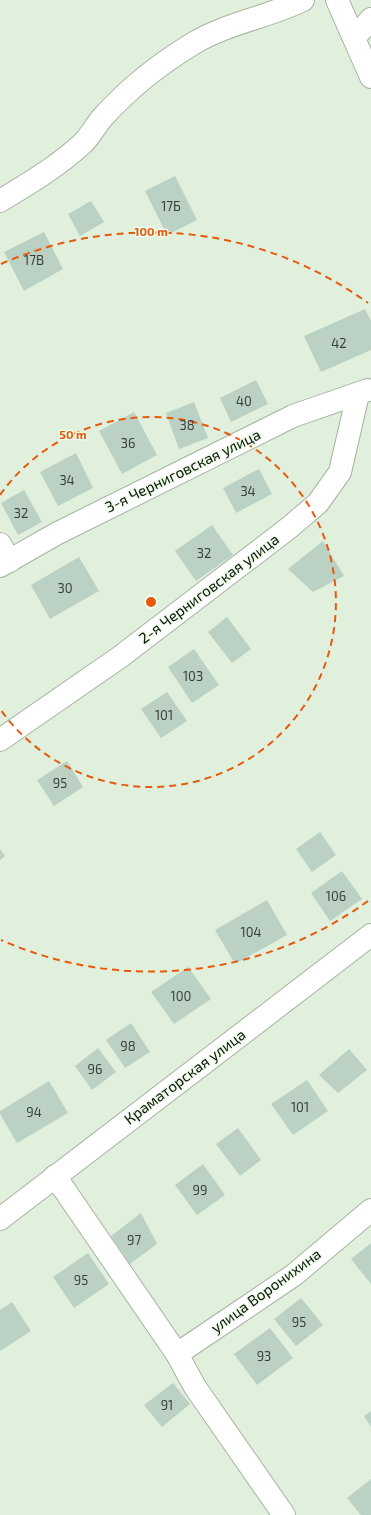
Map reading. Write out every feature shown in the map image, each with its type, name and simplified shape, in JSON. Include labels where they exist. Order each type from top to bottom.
[{"type":"street","points":[[0,201],[40,177],[82,144],[102,118],[144,79],[194,43],[223,30],[304,0]]},
{"type":"street","points":[[337,0],[371,78]]},
{"type":"street","points":[[354,38],[371,20]]},
{"type":"street","name":"3-я Черниговская улица","points":[[3,557],[56,534],[293,416],[364,391]]},
{"type":"street","name":"2-я Черниговская улица","points":[[0,740],[120,657],[290,527],[318,503],[340,472],[364,391]]},
{"type":"street","name":"Краматорская улица","points":[[0,1219],[371,935]]},
{"type":"street","points":[[55,1176],[176,1354],[194,1387],[284,1515]]},
{"type":"street","name":"улица Воронихина","points":[[176,1354],[294,1275],[371,1210]]},
{"type":"building","points":[[175,176],[197,220],[167,235],[145,191]]},
{"type":"building","points":[[91,201],[104,222],[80,236],[68,214]]},
{"type":"building","points":[[44,232],[63,269],[24,291],[4,252]]},
{"type":"building","points":[[365,309],[371,321],[371,350],[321,372],[304,336]]},
{"type":"building","points":[[256,380],[268,404],[231,422],[220,398]]},
{"type":"building","points":[[194,402],[208,438],[179,449],[166,413]]},
{"type":"building","points":[[134,412],[157,455],[122,474],[99,431]]},
{"type":"building","points":[[76,453],[93,488],[58,506],[40,472]]},
{"type":"building","points":[[259,469],[272,494],[236,513],[223,488]]},
{"type":"building","points":[[24,490],[42,522],[18,535],[1,503]]},
{"type":"building","points":[[212,525],[233,555],[196,581],[175,551]]},
{"type":"building","points":[[323,541],[344,576],[313,592],[288,569]]},
{"type":"building","points":[[79,557],[99,591],[50,619],[31,585]]},
{"type":"building","points":[[227,617],[251,649],[232,663],[208,632]]},
{"type":"building","points":[[194,649],[219,685],[192,703],[168,667]]},
{"type":"building","points":[[167,692],[187,721],[161,738],[141,709]]},
{"type":"building","points":[[67,761],[83,787],[54,806],[37,780]]},
{"type":"building","points":[[320,832],[336,855],[312,872],[296,849]]},
{"type":"building","points":[[0,849],[5,856],[0,860]]},
{"type":"building","points":[[342,871],[362,899],[330,921],[311,893]]},
{"type":"building","points":[[267,900],[287,935],[235,964],[215,930]]},
{"type":"building","points":[[188,967],[211,999],[174,1024],[151,992]]},
{"type":"building","points":[[131,1023],[150,1052],[125,1068],[106,1040]]},
{"type":"building","points":[[98,1048],[116,1072],[92,1090],[75,1066]]},
{"type":"building","points":[[349,1049],[367,1070],[338,1093],[319,1075]]},
{"type":"building","points":[[307,1080],[328,1111],[293,1135],[271,1104]]},
{"type":"building","points":[[49,1081],[68,1113],[17,1143],[0,1114],[0,1111]]},
{"type":"building","points":[[238,1128],[261,1160],[240,1176],[216,1144]]},
{"type":"building","points":[[203,1164],[225,1195],[197,1215],[175,1185]]},
{"type":"building","points":[[141,1213],[157,1244],[130,1264],[111,1236]]},
{"type":"building","points":[[371,1243],[371,1284],[351,1259]]},
{"type":"building","points":[[88,1253],[109,1284],[74,1308],[53,1277]]},
{"type":"building","points":[[301,1298],[323,1325],[296,1346],[274,1319]]},
{"type":"building","points":[[12,1302],[31,1331],[0,1351],[0,1310]]},
{"type":"building","points":[[270,1328],[293,1358],[257,1385],[234,1354]]},
{"type":"building","points":[[173,1383],[190,1404],[162,1427],[144,1405]]},
{"type":"building","points":[[371,1411],[371,1427],[364,1416]]},
{"type":"building","points":[[371,1479],[371,1515],[361,1515],[347,1498]]}]
